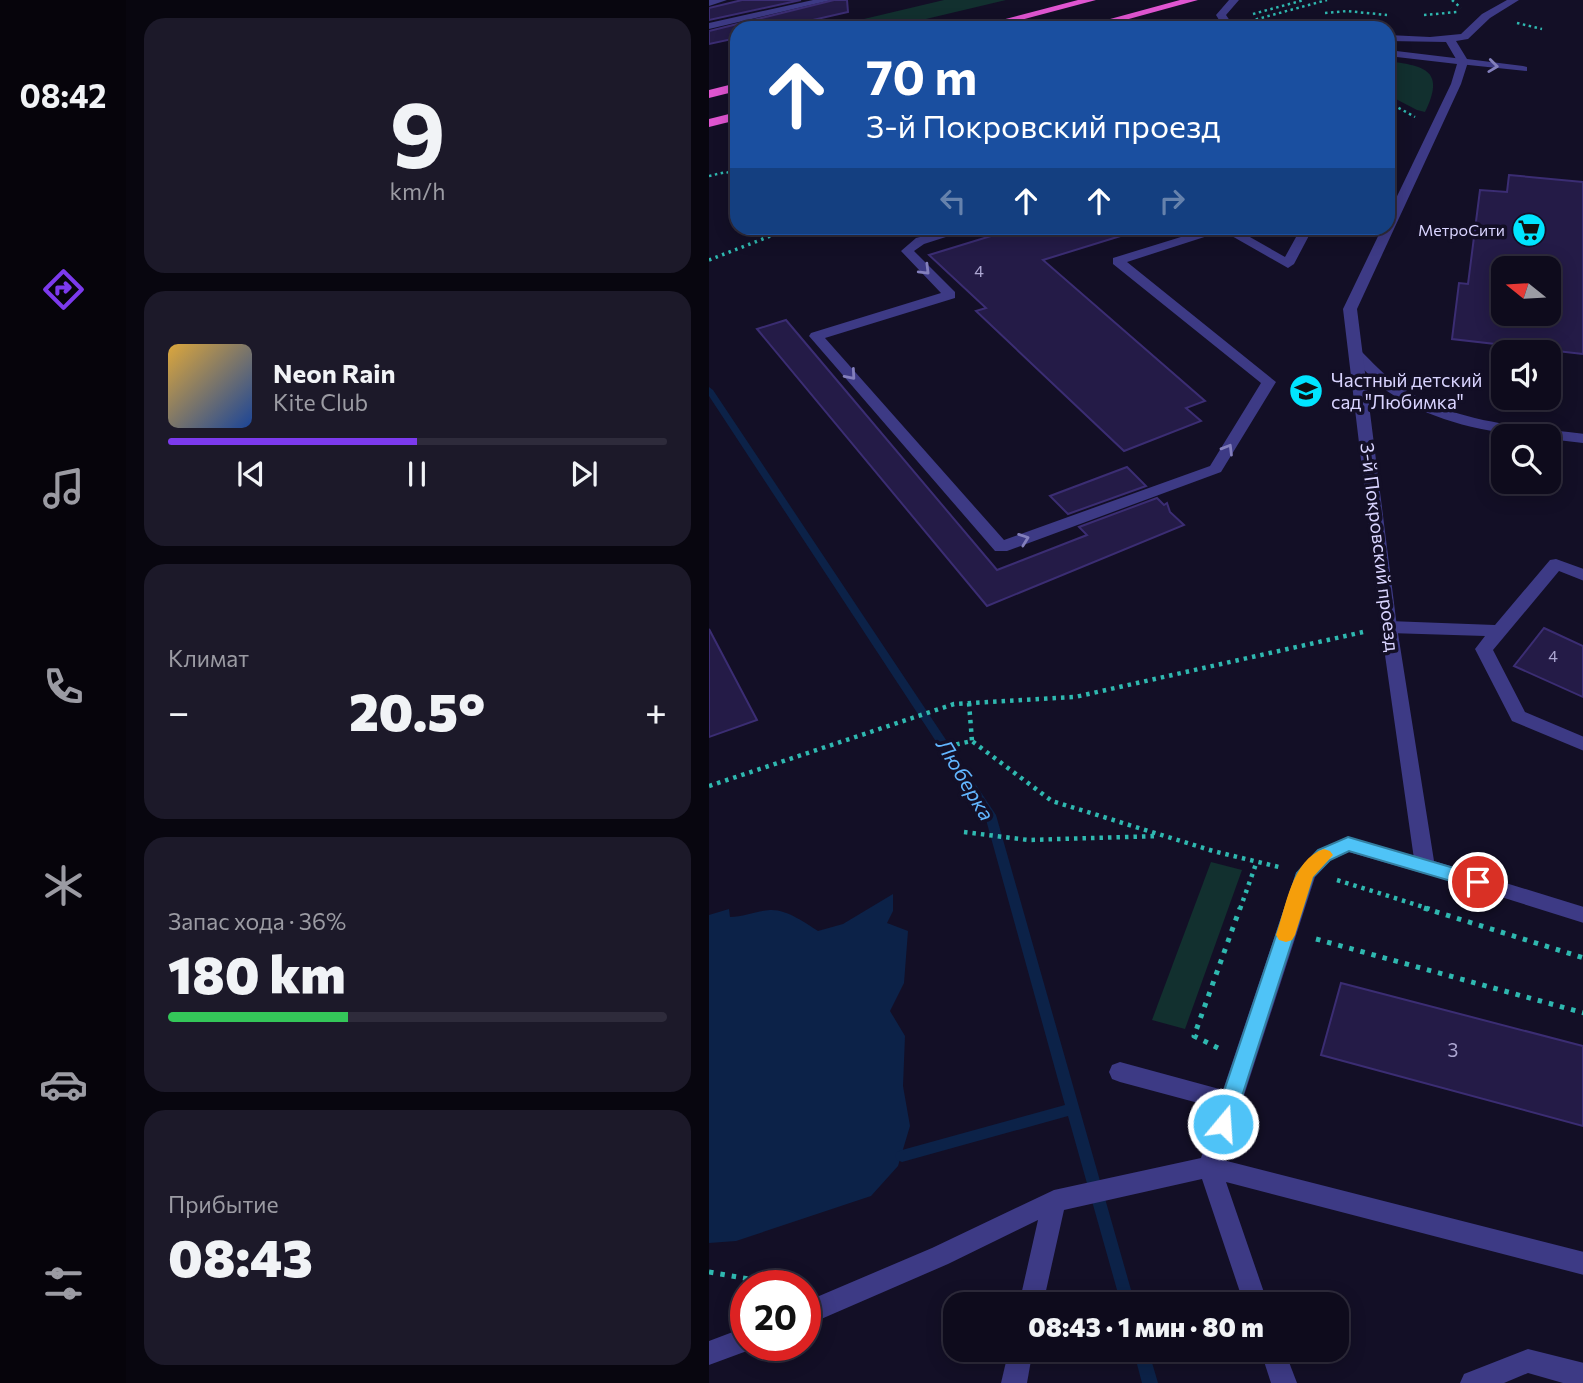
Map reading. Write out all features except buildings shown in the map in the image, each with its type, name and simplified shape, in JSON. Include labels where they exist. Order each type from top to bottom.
[{"type":"highway","points":[[1006,21],[1091,0]]},
{"type":"highway","points":[[1111,21],[1193,0]]},
{"type":"highway","points":[[709,94],[730,89]]},
{"type":"highway","points":[[709,123],[730,118]]},
{"type":"street","points":[[709,3],[722,0]]},
{"type":"street","points":[[731,21],[826,0]]},
{"type":"street","points":[[1223,21],[1221,15],[1234,0]]},
{"type":"street","points":[[1395,38],[1450,40],[1464,37],[1486,16],[1514,0]]},
{"type":"street","points":[[709,11],[722,23]]},
{"type":"street","points":[[709,26],[730,21]]},
{"type":"street","points":[[1450,40],[1463,62]]},
{"type":"street","points":[[1395,53],[1523,69]]},
{"type":"street","points":[[1395,54],[1418,60],[1443,73],[1456,84]]},
{"type":"street","name":"3-й Покровский проезд","points":[[1395,213],[1456,84],[1463,62]]},
{"type":"street","points":[[944,235],[920,242],[907,251],[950,295],[816,336],[1001,547],[1216,469],[1268,382],[1118,261],[1201,235]]},
{"type":"street","points":[[1236,235],[1288,264],[1303,235]]},
{"type":"street","name":"3-й Покровский проезд","points":[[1385,235],[1350,309],[1389,623],[1425,866]]},
{"type":"street","points":[[1356,354],[1392,388],[1421,404],[1477,422],[1583,439]]},
{"type":"street","points":[[1583,576],[1556,564],[1484,649],[1518,716],[1583,745]]},
{"type":"street","points":[[1389,623],[1500,631]]},
{"type":"street","points":[[1252,1292],[1208,1167],[1306,873],[1324,855],[1348,844],[1583,915]]},
{"type":"street","points":[[1120,1072],[1230,1102]]},
{"type":"street","points":[[821,1307],[939,1256],[1059,1199],[1208,1167],[1583,1264]]},
{"type":"street","points":[[1034,1292],[1059,1199]]},
{"type":"street","points":[[709,1353],[730,1345]]},
{"type":"street","points":[[1473,1383],[1527,1361],[1583,1376]]},
{"type":"street","points":[[1014,1383],[1018,1362]]},
{"type":"street","points":[[1277,1362],[1284,1383]]},
{"type":"path","points":[[1251,14],[1304,0]]},
{"type":"path","points":[[1254,20],[1327,0]]},
{"type":"path","points":[[1452,0],[1464,11]]},
{"type":"path","points":[[709,176],[730,174]]},
{"type":"path","points":[[709,260],[772,235]]},
{"type":"path","points":[[709,786],[954,704],[1075,697],[1355,635],[1389,623]]},
{"type":"path","points":[[969,703],[972,741],[1052,801],[1165,836],[1306,873]]},
{"type":"path","points":[[941,752],[953,745],[972,741]]},
{"type":"path","points":[[964,832],[1028,840],[1165,836]]},
{"type":"path","points":[[1243,1061],[1194,1036],[1257,862]]},
{"type":"path","points":[[1331,892],[1335,879],[1583,958]]},
{"type":"path","points":[[1320,929],[1316,941],[1583,1013]]},
{"type":"path","points":[[709,1272],[730,1276]]},
{"type":"green space","points":[[944,0],[1006,0],[918,21],[856,21]]},
{"type":"green space","points":[[1395,62],[1422,69],[1432,79],[1431,98],[1425,112],[1395,99]]},
{"type":"green space","points":[[1211,862],[1242,870],[1185,1029],[1152,1020]]},
{"type":"water","points":[[893,894],[893,911],[887,923],[908,931],[904,983],[890,1011],[905,1036],[903,1086],[910,1126],[898,1166],[871,1196],[736,1241],[709,1243],[709,915],[729,909],[730,917],[776,910],[795,917],[818,931],[843,924]]},
{"type":"waterway","name":"Люберка","points":[[709,390],[990,815],[1073,1109]]},
{"type":"waterway","points":[[902,1156],[1073,1109]]},
{"type":"waterway","name":"Люберка","points":[[1073,1109],[1125,1292]]},
{"type":"waterway","name":"Люберка","points":[[1144,1362],[1150,1383]]},
{"type":"slow traffic","points":[[1286,935],[1306,873],[1324,855]]},
{"type":"place","name":"МетроСити","points":[[1529,230]]},
{"type":"place","name":"Частный детский сад \"Любимка\"","points":[[1306,391]]},
{"type":"route","points":[[1223,1124],[1306,873],[1324,855],[1348,844],[1478,882]]}]
